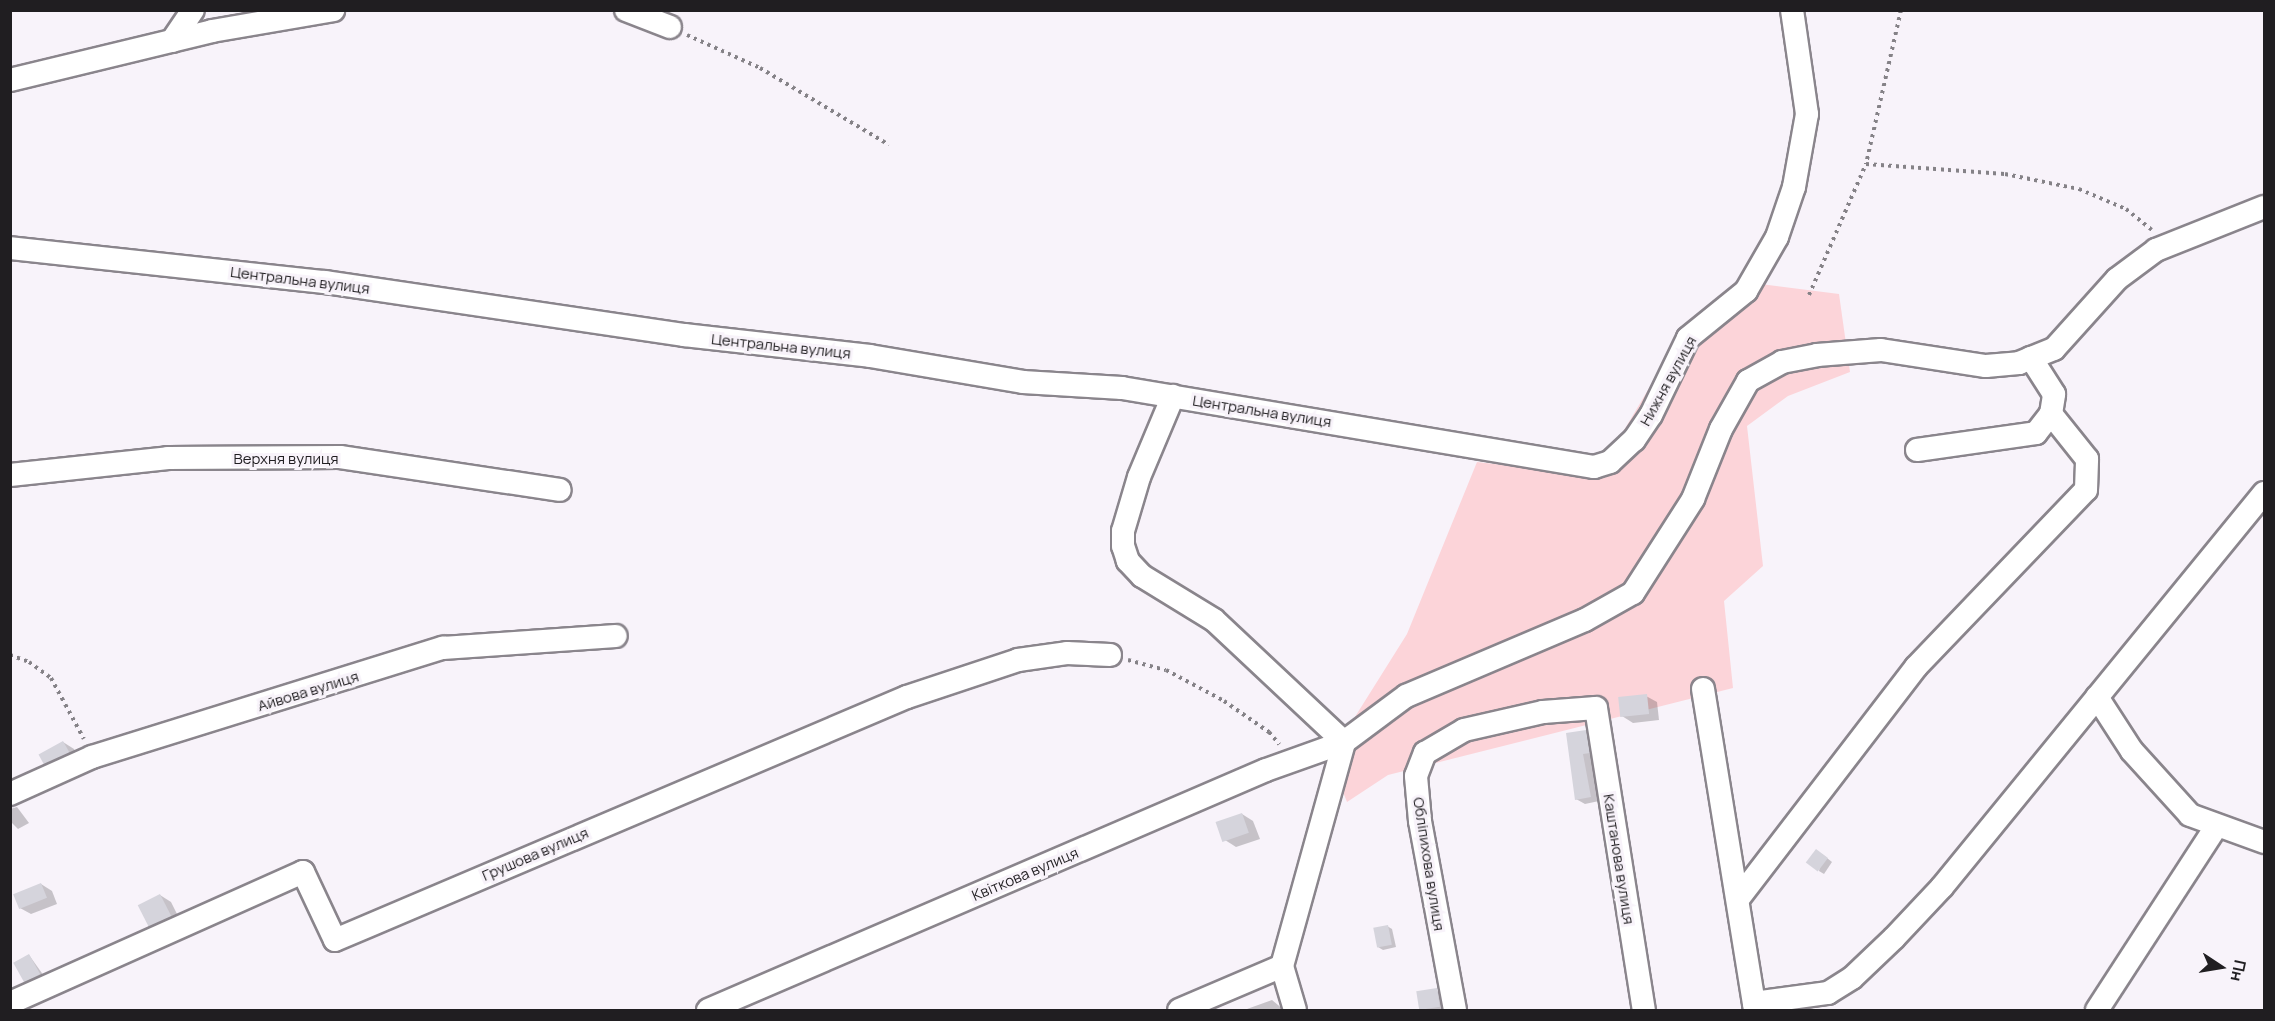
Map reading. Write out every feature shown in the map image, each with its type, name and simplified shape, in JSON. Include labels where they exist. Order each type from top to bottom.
[{"type":"street","points":[[172,41],[193,10]]},
{"type":"street","points":[[10,80],[172,41],[333,10]]},
{"type":"street","points":[[626,10],[670,27]]},
{"type":"street","name":"Нижня вулиця","points":[[1549,459],[1594,467],[1610,462],[1634,440],[1651,415],[1688,339],[1746,291],[1777,237],[1794,187],[1807,114],[1792,10]]},
{"type":"street","name":"Квіткова вулиця","points":[[708,1011],[1293,760],[1344,742],[1406,696],[1585,620],[1634,593],[1693,499],[1721,429],[1748,381],[1782,362],[1817,355],[1881,350],[1986,366],[2031,358],[2054,349],[2117,279],[2168,245],[2265,207]]},
{"type":"street","name":"Центральна вулиця","points":[[10,248],[325,282],[684,335],[870,356],[1023,382],[1122,388],[1549,459]]},
{"type":"street","points":[[1917,450],[2036,433],[2050,414],[2054,394],[2031,358]]},
{"type":"street","points":[[1173,396],[1138,477],[1123,531],[1128,561],[1142,576],[1214,621],[1344,742],[1282,966],[1295,1011]]},
{"type":"street","points":[[1738,899],[1916,667],[2086,490],[2088,459],[2050,414]]},
{"type":"street","name":"Верхня вулиця","points":[[10,476],[168,458],[340,457],[560,490]]},
{"type":"street","points":[[1703,689],[1754,1007],[1828,993],[1852,978],[1942,887],[2265,493]]},
{"type":"street","name":"Айвова вулиця","points":[[10,794],[92,757],[443,648],[616,636]]},
{"type":"street","name":"Грушова вулиця","points":[[10,1003],[303,872],[335,940],[907,697],[1018,660],[1067,653],[1110,655]]},
{"type":"street","points":[[2097,697],[2132,751],[2190,815],[2216,827],[2265,842]]},
{"type":"street","name":"Обліпихова вулиця","points":[[1455,1011],[1420,821],[1416,776],[1425,753],[1464,730],[1543,712],[1596,708]]},
{"type":"street","name":"Каштанова вулиця","points":[[1596,708],[1644,1011]]},
{"type":"street","points":[[2097,1011],[2216,827]]},
{"type":"street","points":[[1179,1011],[1282,966]]},
{"type":"path","points":[[1809,295],[1866,164],[1901,10]]},
{"type":"path","points":[[670,27],[760,68],[889,145]]},
{"type":"path","points":[[1866,164],[2005,174],[2079,189],[2126,209],[2168,245]]},
{"type":"path","points":[[10,655],[29,662],[51,678],[92,757]]},
{"type":"path","points":[[1110,655],[1166,670],[1224,700],[1269,732],[1293,760]]},
{"type":"shaded area","points":[[1737,281],[1839,294],[1850,372],[1788,396],[1747,426],[1763,566],[1724,601],[1733,688],[1388,775],[1347,802],[1324,745],[1348,728],[1407,634],[1477,462],[1580,474],[1617,442],[1683,331]]},
{"type":"building","points":[[1647,694],[1649,714],[1620,717],[1618,697]]},
{"type":"building","points":[[1586,730],[1590,753],[1583,754],[1591,797],[1575,800],[1566,733]]},
{"type":"building","points":[[63,741],[69,752],[45,766],[39,755]]},
{"type":"building","points":[[1242,813],[1249,833],[1222,842],[1216,822]]},
{"type":"building","points":[[1816,849],[1828,858],[1818,872],[1806,863]]},
{"type":"building","points":[[41,883],[47,898],[19,909],[13,894]]},
{"type":"building","points":[[160,894],[171,916],[149,928],[138,905]]},
{"type":"building","points":[[1388,925],[1392,945],[1377,947],[1373,928]]},
{"type":"building","points":[[29,954],[40,974],[24,983],[13,963]]},
{"type":"building","points":[[1437,988],[1440,1007],[1419,1010],[1416,991]]}]
